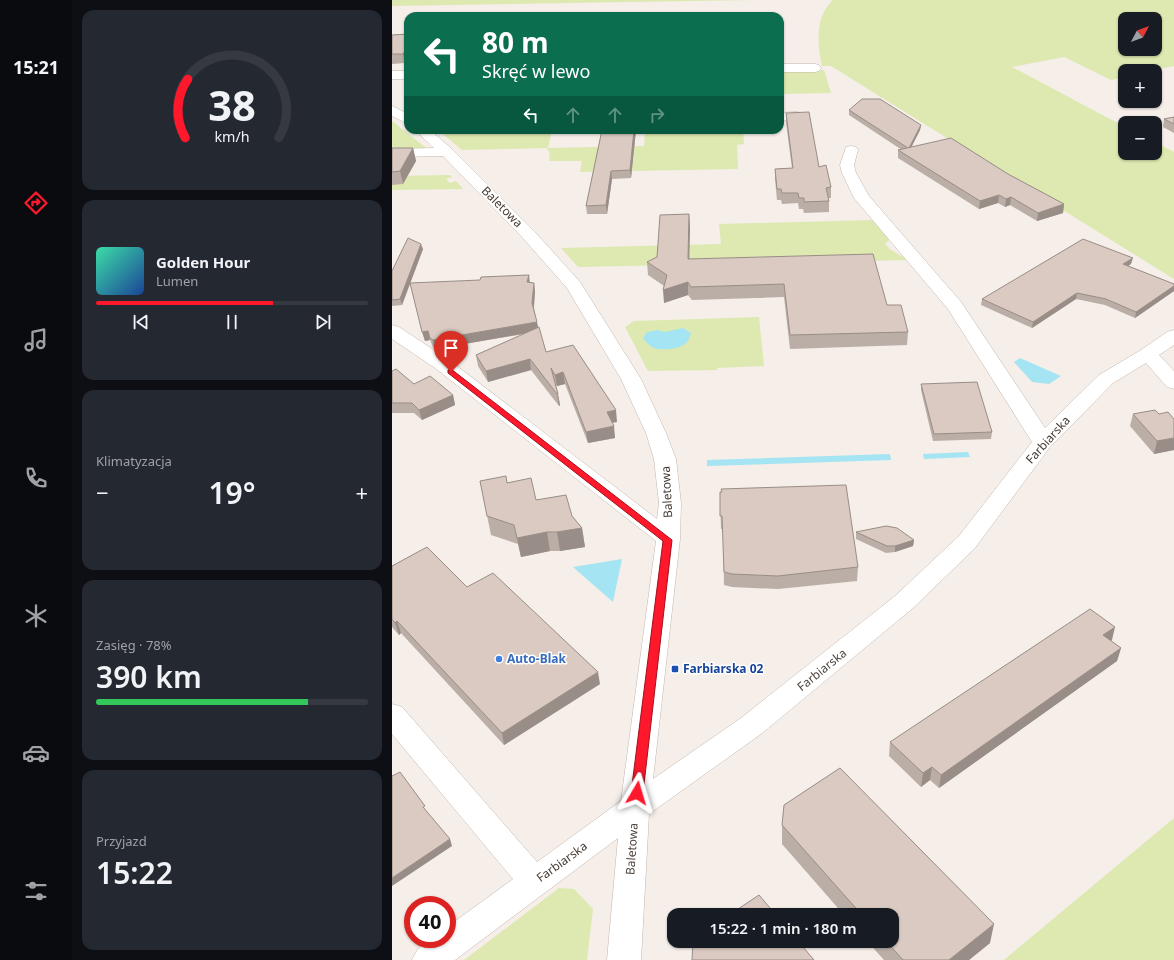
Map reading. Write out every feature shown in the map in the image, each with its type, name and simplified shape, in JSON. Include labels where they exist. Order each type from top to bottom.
[{"type":"street","points":[[784,68],[815,68]]},
{"type":"street","points":[[392,75],[404,75]]},
{"type":"street","points":[[392,110],[404,118]]},
{"type":"street","points":[[784,117],[797,116]]},
{"type":"street","name":"Baletowa","points":[[427,134],[447,152],[528,234],[570,280],[631,379],[656,432],[665,459],[670,503],[668,540],[636,808],[624,960]]},
{"type":"street","points":[[851,150],[847,165],[849,173],[862,198],[955,306],[1043,442]]},
{"type":"street","points":[[392,153],[447,152]]},
{"type":"street","points":[[392,331],[442,364],[668,540]]},
{"type":"street","name":"Farbiarska","points":[[429,960],[534,882],[751,726],[904,602],[967,542],[1043,442],[1106,379],[1148,354],[1174,336]]},
{"type":"street","points":[[1148,354],[1174,383]]},
{"type":"street","points":[[392,714],[534,882]]},
{"type":"green space","points":[[392,0],[754,0],[392,6]]},
{"type":"green space","points":[[833,0],[1174,0],[1174,66],[1162,69],[1162,64],[1118,64],[1118,78],[1111,80],[1064,57],[1012,67],[1118,123],[1118,160],[1162,160],[1162,146],[1174,152],[1174,279],[831,66],[822,66],[819,48],[819,31],[823,14]]},
{"type":"green space","points":[[824,70],[831,93],[784,94],[784,71]]},
{"type":"green space","points":[[392,121],[404,130],[404,134],[408,134],[426,148],[392,151]]},
{"type":"green space","points":[[443,134],[551,134],[548,148],[644,146],[645,134],[743,134],[744,144],[737,145],[738,169],[580,172],[582,161],[549,161],[550,154],[547,148],[462,150]]},
{"type":"green space","points":[[450,175],[452,177],[446,179],[450,183],[456,181],[463,189],[392,190],[392,176]]},
{"type":"green space","points":[[874,220],[891,238],[885,244],[891,250],[908,260],[578,267],[561,248],[721,244],[719,224]]},
{"type":"green space","points":[[759,317],[764,366],[717,368],[717,370],[648,371],[625,327],[634,321]]},
{"type":"green space","points":[[1174,818],[1174,960],[1004,960],[1017,949]]},
{"type":"green space","points":[[559,888],[574,889],[593,909],[587,960],[464,960]]},
{"type":"water","points":[[683,328],[691,333],[689,339],[687,342],[676,348],[654,348],[643,338],[647,332],[658,330],[665,332]]},
{"type":"water","points":[[1020,358],[1061,376],[1049,384],[1032,382],[1014,362]]},
{"type":"water","points":[[968,452],[970,457],[924,459],[923,454]]},
{"type":"water","points":[[890,454],[891,460],[707,466],[707,460]]},
{"type":"water","points":[[622,559],[613,602],[573,567]]},
{"type":"building","points":[[404,34],[403,54],[392,54],[392,35]]},
{"type":"building","points":[[862,99],[880,99],[921,125],[909,148],[849,110]]},
{"type":"building","points":[[809,112],[819,167],[826,165],[831,187],[826,188],[829,201],[804,202],[804,198],[799,198],[798,193],[782,193],[781,189],[777,189],[775,169],[793,168],[786,113]]},
{"type":"building","points":[[1174,117],[1174,124],[1164,119]]},
{"type":"building","points":[[601,134],[634,134],[630,170],[611,171],[606,205],[586,206]]},
{"type":"building","points":[[951,138],[1008,174],[1064,204],[1038,213],[1011,197],[1006,199],[999,195],[980,201],[898,150]]},
{"type":"building","points":[[392,148],[413,148],[400,171],[392,172]]},
{"type":"building","points":[[689,214],[688,259],[873,254],[887,305],[901,305],[908,332],[790,335],[784,284],[691,287],[688,282],[663,290],[667,275],[647,262],[657,257],[660,215]]},
{"type":"building","points":[[408,238],[421,244],[400,299],[392,300],[392,271]]},
{"type":"building","points":[[1083,239],[1133,258],[1123,264],[1174,284],[1174,286],[1136,312],[1106,299],[1077,293],[1033,322],[982,299]]},
{"type":"building","points":[[529,275],[527,282],[534,283],[532,303],[537,322],[433,340],[430,338],[428,331],[422,332],[410,283],[480,280],[481,277]]},
{"type":"building","points":[[539,327],[546,352],[573,345],[616,410],[607,412],[614,426],[586,432],[563,372],[555,375],[551,368],[557,394],[530,359],[486,371],[476,355]]},
{"type":"building","points":[[396,369],[414,384],[430,376],[453,395],[419,410],[412,403],[392,403],[392,371]]},
{"type":"building","points":[[977,382],[992,432],[934,434],[921,384]]},
{"type":"building","points":[[1155,410],[1159,414],[1168,412],[1174,419],[1174,438],[1157,441],[1133,414]]},
{"type":"building","points":[[506,476],[507,483],[531,478],[536,500],[566,495],[572,516],[582,528],[547,532],[517,538],[514,525],[487,516],[480,481]]},
{"type":"building","points":[[846,485],[858,567],[778,576],[732,574],[724,572],[722,516],[720,516],[721,489]]},
{"type":"building","points":[[886,526],[897,528],[914,540],[895,546],[887,546],[856,532]]},
{"type":"building","points":[[427,547],[467,587],[493,573],[598,672],[502,733],[397,621],[395,623],[392,619],[392,566]]},
{"type":"building","points":[[1090,609],[1115,627],[1103,635],[1121,648],[941,775],[932,767],[923,773],[890,742]]},
{"type":"building","points":[[840,768],[994,924],[949,960],[903,960],[892,948],[899,948],[899,908],[856,908],[782,825],[784,805]]},
{"type":"building","points":[[400,772],[425,806],[423,807],[450,839],[392,878],[392,776]]},
{"type":"building","points":[[759,895],[770,908],[740,908]]},
{"type":"building","points":[[693,948],[804,948],[814,960],[692,960]]},
{"type":"place","name":"Auto-Blak","points":[[499,659]]},
{"type":"place","name":"Farbiarska 02","points":[[675,669]]},
{"type":"route","points":[[451,372],[668,540],[637,793]]}]
